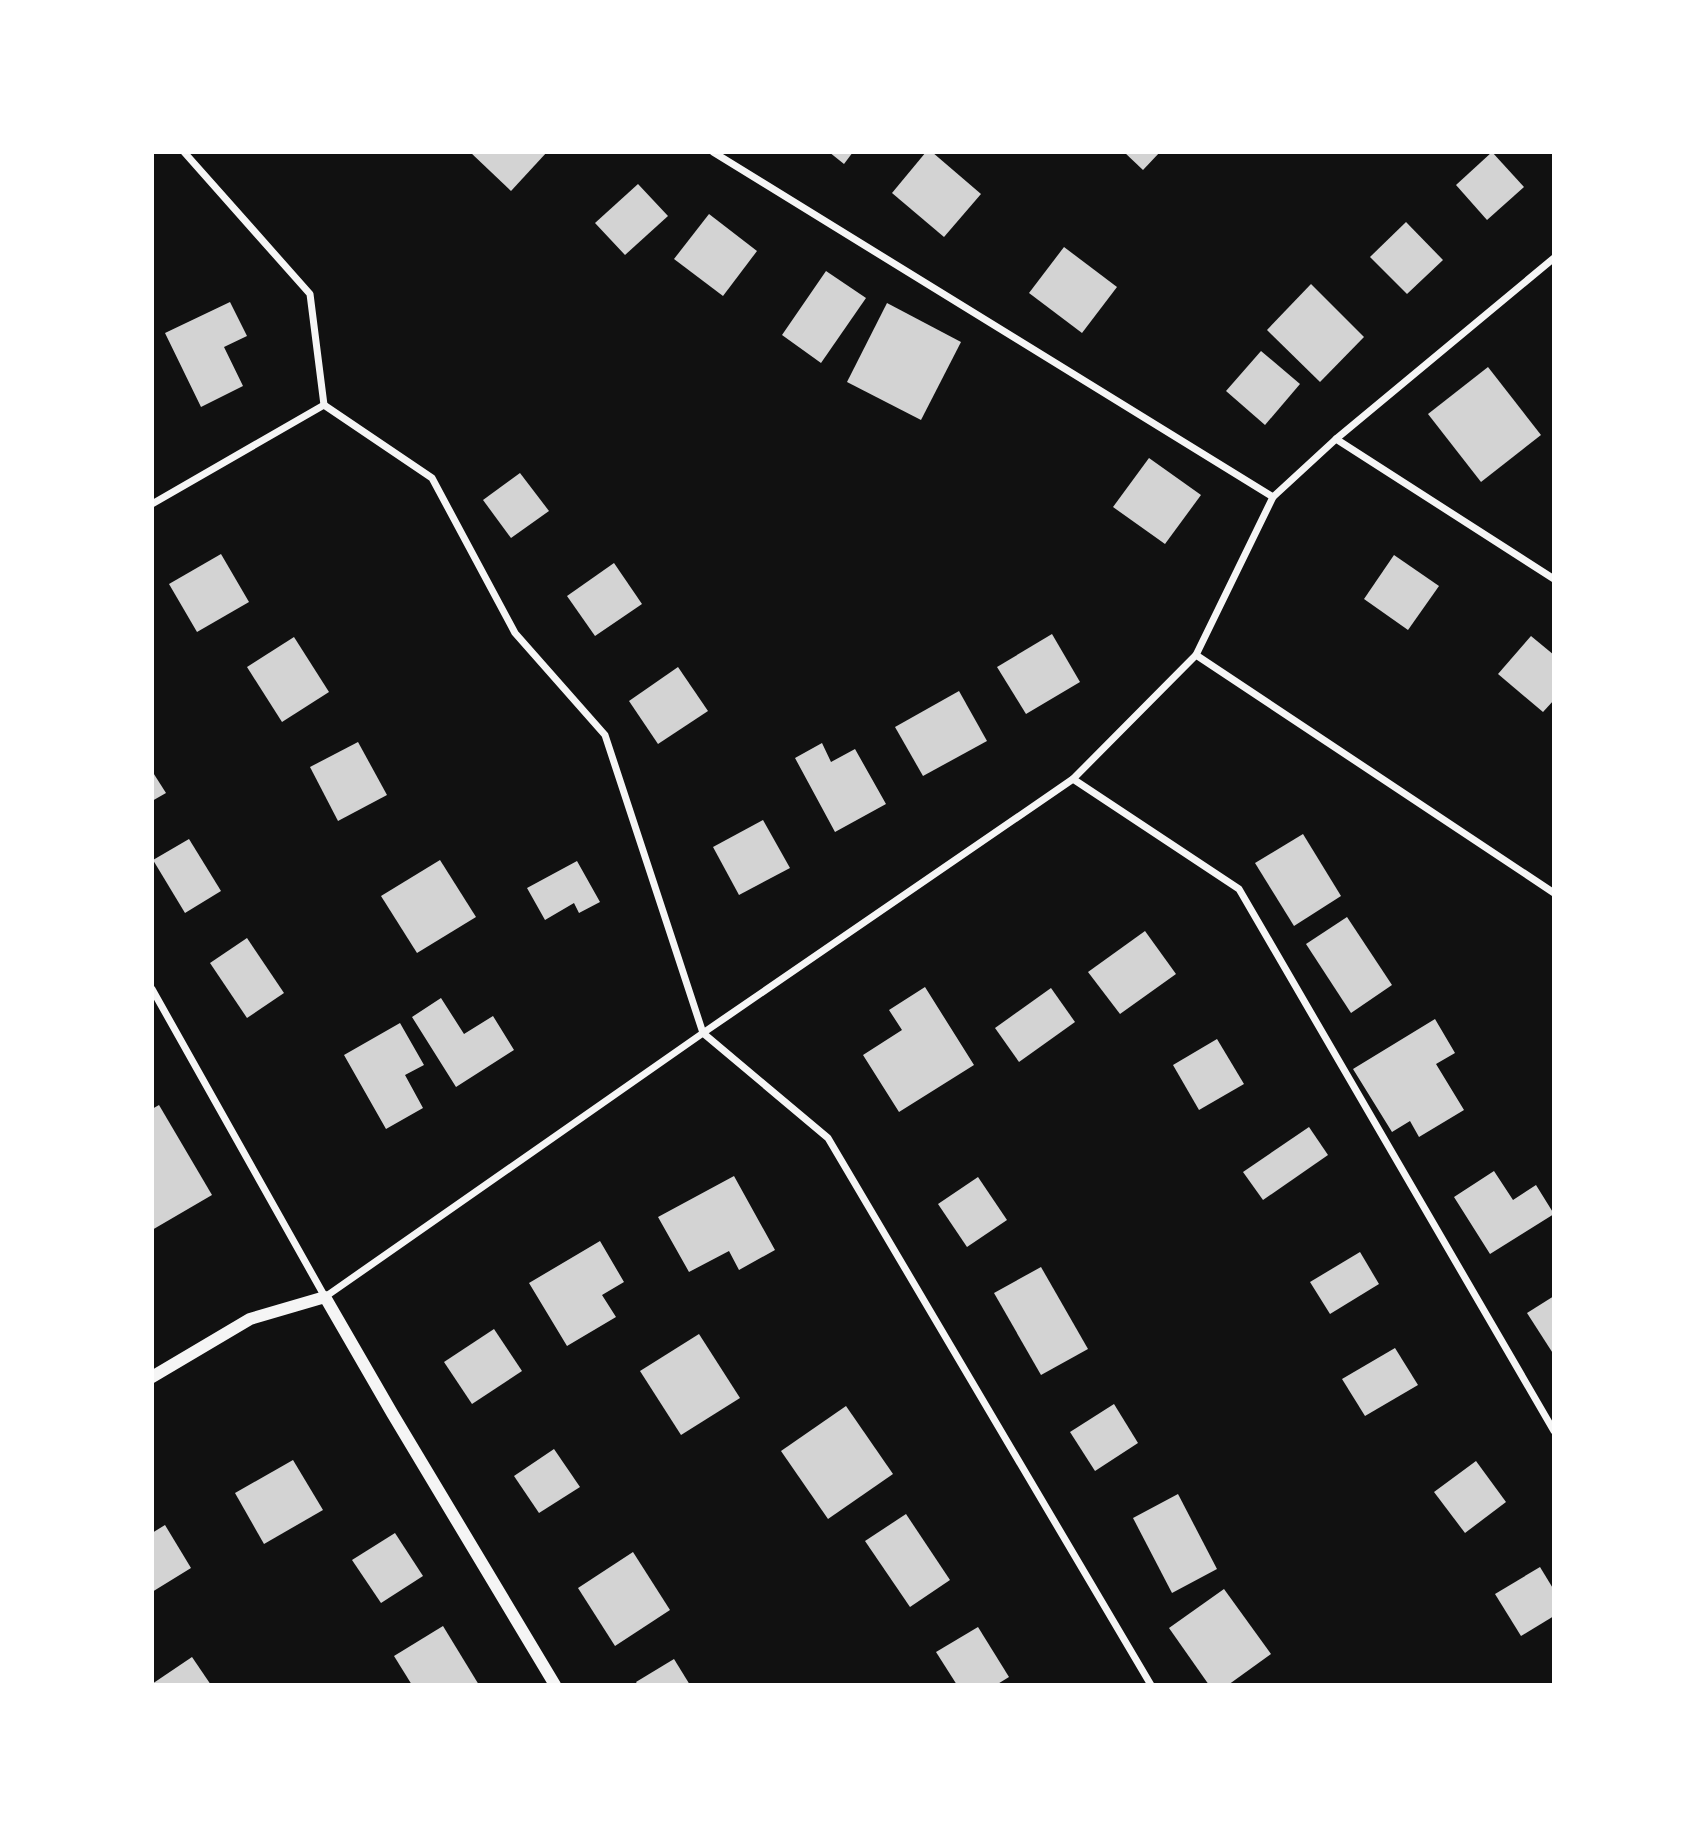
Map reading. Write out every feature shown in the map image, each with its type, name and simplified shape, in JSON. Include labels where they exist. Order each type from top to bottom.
[{"type":"street","points":[[184,152],[310,293],[324,405],[432,478],[515,633],[605,735],[703,1033],[828,1139],[1151,1685]]},
{"type":"street","points":[[713,152],[1273,497]]},
{"type":"street","points":[[152,1377],[250,1319],[326,1297],[703,1033],[1073,779],[1196,655],[1273,497],[1336,439],[1554,258]]},
{"type":"street","points":[[152,504],[324,405]]},
{"type":"street","points":[[1336,439],[1554,579]]},
{"type":"street","points":[[1196,655],[1554,894]]},
{"type":"street","points":[[1073,779],[1239,889],[1554,1431]]},
{"type":"street","points":[[152,989],[392,1413],[555,1685]]},
{"type":"building","points":[[470,152],[547,152],[511,191]]},
{"type":"building","points":[[829,152],[853,152],[844,164]]},
{"type":"building","points":[[926,152],[932,152],[981,194],[944,237],[892,193]]},
{"type":"building","points":[[1124,152],[1160,152],[1143,170]]},
{"type":"building","points":[[1492,152],[1524,187],[1487,220],[1456,185]]},
{"type":"building","points":[[638,184],[668,216],[625,255],[595,223]]},
{"type":"building","points":[[709,214],[757,251],[723,296],[674,259]]},
{"type":"building","points":[[1406,222],[1443,260],[1407,294],[1370,257]]},
{"type":"building","points":[[1064,247],[1117,287],[1082,333],[1029,293]]},
{"type":"building","points":[[826,271],[866,298],[821,363],[782,335]]},
{"type":"building","points":[[1311,284],[1364,337],[1320,382],[1267,330]]},
{"type":"building","points":[[230,302],[247,336],[224,347],[243,386],[201,407],[165,333]]},
{"type":"building","points":[[887,303],[961,342],[921,420],[847,382]]},
{"type":"building","points":[[1261,351],[1300,384],[1265,425],[1226,391]]},
{"type":"building","points":[[1488,367],[1541,435],[1481,482],[1428,414]]},
{"type":"building","points":[[1149,458],[1201,495],[1165,544],[1113,507]]},
{"type":"building","points":[[520,473],[549,511],[511,538],[483,500]]},
{"type":"building","points":[[221,554],[249,602],[197,632],[169,584]]},
{"type":"building","points":[[1394,555],[1439,586],[1408,630],[1364,599]]},
{"type":"building","points":[[614,563],[642,604],[595,636],[567,596]]},
{"type":"building","points":[[1052,634],[1080,682],[1026,714],[997,667]]},
{"type":"building","points":[[1531,636],[1554,655],[1554,700],[1543,712],[1498,674]]},
{"type":"building","points":[[294,637],[329,692],[282,722],[247,667]]},
{"type":"building","points":[[678,667],[708,711],[658,744],[629,701]]},
{"type":"building","points":[[959,691],[987,741],[923,776],[895,727]]},
{"type":"building","points":[[358,742],[387,795],[338,821],[310,767]]},
{"type":"building","points":[[822,743],[831,762],[855,749],[886,804],[835,832],[795,758]]},
{"type":"building","points":[[152,771],[166,793],[152,801]]},
{"type":"building","points":[[763,820],[790,868],[739,895],[713,847]]},
{"type":"building","points":[[1303,834],[1341,896],[1294,926],[1255,863]]},
{"type":"building","points":[[189,839],[221,891],[185,913],[153,860]]},
{"type":"building","points":[[440,860],[476,917],[417,953],[381,896]]},
{"type":"building","points":[[577,861],[600,902],[579,913],[574,903],[545,920],[527,888]]},
{"type":"building","points":[[1347,917],[1392,985],[1351,1013],[1306,944]]},
{"type":"building","points":[[1145,931],[1176,974],[1120,1014],[1088,972]]},
{"type":"building","points":[[247,938],[284,993],[247,1018],[210,963]]},
{"type":"building","points":[[925,987],[974,1065],[899,1112],[863,1055],[902,1030],[889,1010]]},
{"type":"building","points":[[1051,988],[1075,1022],[1019,1062],[995,1028]]},
{"type":"building","points":[[441,998],[464,1034],[493,1016],[514,1050],[456,1087],[412,1017]]},
{"type":"building","points":[[1435,1019],[1455,1053],[1436,1064],[1464,1110],[1419,1137],[1410,1121],[1392,1132],[1353,1069]]},
{"type":"building","points":[[400,1023],[424,1065],[405,1075],[423,1108],[386,1129],[344,1055]]},
{"type":"building","points":[[1217,1039],[1244,1084],[1199,1110],[1173,1065]]},
{"type":"building","points":[[159,1105],[212,1195],[152,1230],[152,1109]]},
{"type":"building","points":[[1309,1127],[1328,1155],[1263,1200],[1243,1172]]},
{"type":"building","points":[[1494,1171],[1513,1200],[1536,1185],[1554,1214],[1490,1254],[1454,1197]]},
{"type":"building","points":[[734,1176],[775,1250],[739,1270],[729,1251],[689,1272],[658,1217]]},
{"type":"building","points":[[978,1177],[1007,1220],[967,1247],[938,1204]]},
{"type":"building","points":[[600,1241],[624,1282],[602,1295],[616,1317],[567,1346],[529,1283]]},
{"type":"building","points":[[1360,1252],[1379,1284],[1330,1314],[1310,1282]]},
{"type":"building","points":[[1041,1267],[1088,1349],[1041,1375],[994,1293]]},
{"type":"building","points":[[1554,1296],[1554,1355],[1527,1313]]},
{"type":"building","points":[[494,1329],[522,1371],[472,1404],[444,1362]]},
{"type":"building","points":[[699,1334],[740,1398],[681,1435],[640,1371]]},
{"type":"building","points":[[1395,1348],[1418,1385],[1365,1416],[1342,1379]]},
{"type":"building","points":[[1114,1404],[1138,1443],[1095,1471],[1070,1432]]},
{"type":"building","points":[[846,1406],[893,1474],[828,1519],[781,1451]]},
{"type":"building","points":[[554,1449],[580,1487],[539,1513],[514,1476]]},
{"type":"building","points":[[293,1460],[323,1510],[264,1544],[235,1493]]},
{"type":"building","points":[[1476,1461],[1506,1502],[1465,1533],[1434,1492]]},
{"type":"building","points":[[1178,1494],[1217,1569],[1172,1593],[1133,1518]]},
{"type":"building","points":[[906,1514],[950,1580],[910,1607],[865,1541]]},
{"type":"building","points":[[165,1525],[191,1568],[152,1592],[152,1533]]},
{"type":"building","points":[[395,1533],[423,1576],[381,1603],[352,1560]]},
{"type":"building","points":[[633,1552],[670,1610],[615,1646],[578,1588]]},
{"type":"building","points":[[1540,1567],[1554,1590],[1554,1616],[1521,1636],[1495,1594]]},
{"type":"building","points":[[1224,1589],[1271,1654],[1228,1685],[1209,1685],[1169,1628]]},
{"type":"building","points":[[443,1626],[479,1685],[412,1685],[394,1656]]},
{"type":"building","points":[[978,1627],[1009,1677],[996,1685],[957,1685],[936,1652]]},
{"type":"building","points":[[192,1657],[211,1685],[152,1685],[152,1684]]},
{"type":"building","points":[[674,1659],[690,1685],[638,1685],[636,1682]]}]
